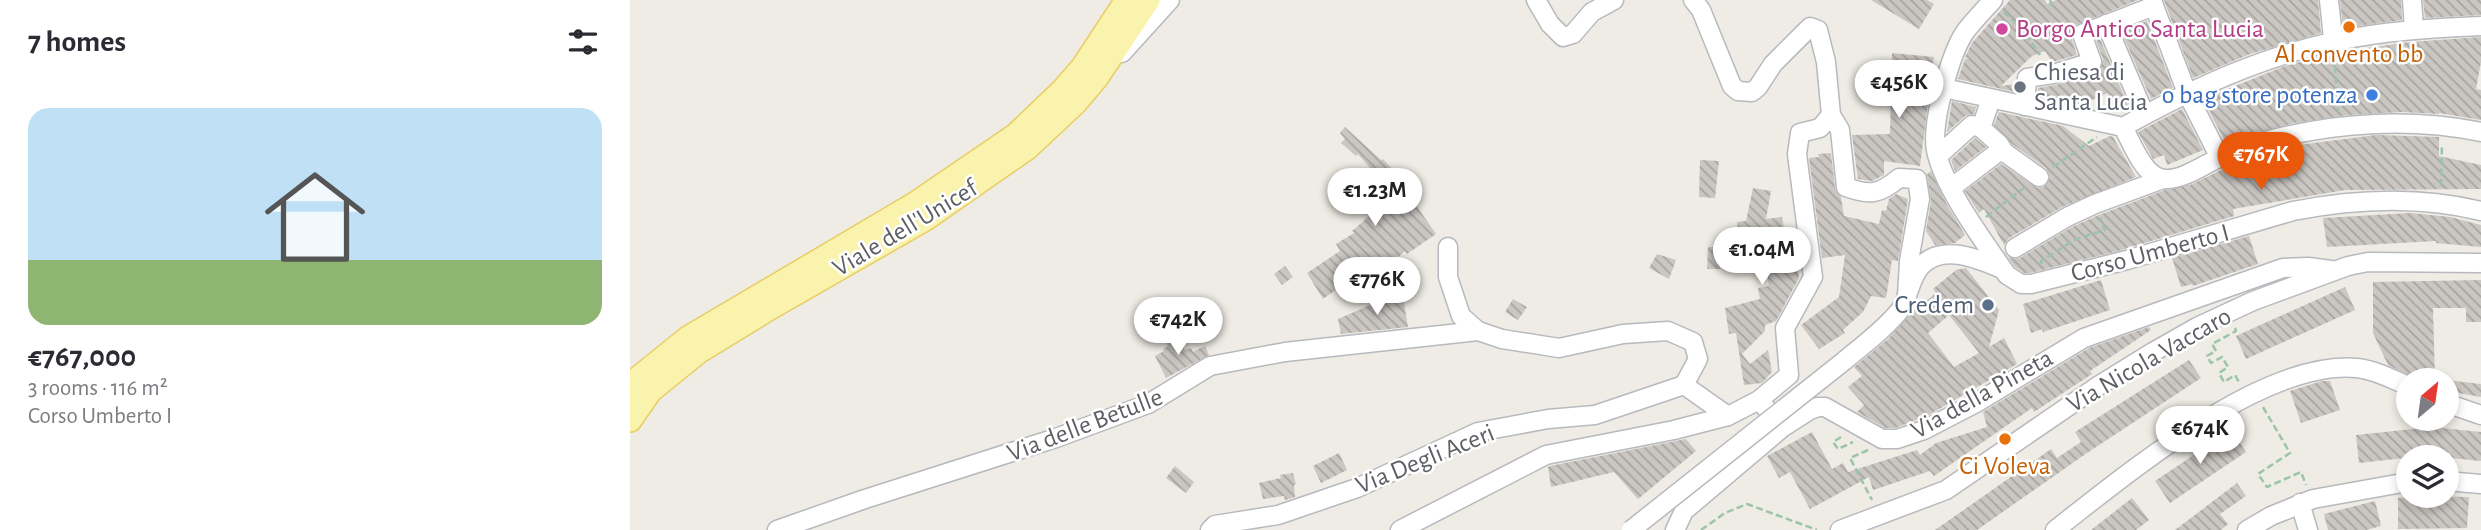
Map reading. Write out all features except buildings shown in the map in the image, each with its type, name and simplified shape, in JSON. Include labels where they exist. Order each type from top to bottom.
[{"type":"main road","name":"Viale dell'Unicef","points":[[630,389],[636,380],[688,338],[915,204],[1016,135],[1062,92],[1083,66],[1127,0]]},
{"type":"main road","name":"Viale dell'Unicef","points":[[630,420],[650,391],[698,352],[925,219],[1027,148],[1075,103],[1097,77],[1148,0]]},
{"type":"street","points":[[1097,77],[1170,0]]},
{"type":"street","points":[[1536,0],[1550,24],[1563,37],[1573,34],[1592,12],[1614,0]]},
{"type":"street","points":[[1630,530],[1893,319],[1907,296],[1909,261],[1920,199],[1917,179],[1899,178],[1886,189],[1876,192],[1860,192],[1846,187],[1840,130],[1831,115],[1826,62],[1818,30],[1810,27],[1773,64],[1752,92],[1738,91],[1732,86],[1702,10],[1693,0]]},
{"type":"street","points":[[2329,0],[2334,45]]},
{"type":"street","points":[[2412,0],[2414,29]]},
{"type":"street","points":[[2025,106],[2027,78],[2053,74],[2092,62],[2082,34],[2153,3],[2187,93],[2220,158]]},
{"type":"street","points":[[1997,4],[1964,33],[1938,107],[1937,152],[1951,188],[2002,269]]},
{"type":"street","points":[[2106,24],[2145,115]]},
{"type":"street","points":[[1944,88],[2123,127],[2187,93],[2281,56],[2414,29],[2481,26]]},
{"type":"street","points":[[1981,128],[1991,99]]},
{"type":"street","points":[[1400,530],[1546,455],[1674,430],[1728,416],[1759,400],[1789,375],[1784,328],[1813,277],[1797,154],[1800,133],[1820,128],[1831,115]]},
{"type":"street","points":[[2015,248],[2067,217],[2095,204],[2163,179],[2176,178],[2269,140],[2362,123],[2441,125],[2481,132]]},
{"type":"street","points":[[1937,152],[1972,125],[1981,128],[2002,149],[2039,177]]},
{"type":"street","points":[[2123,127],[2145,166],[2152,174],[2163,179]]},
{"type":"street","points":[[1951,188],[2002,149]]},
{"type":"street","name":"Corso Umberto I","points":[[1907,296],[1921,266],[1931,258],[1952,254],[1972,256],[2002,269],[2021,284],[2031,284],[2318,206],[2375,201],[2440,202],[2481,211]]},
{"type":"street","points":[[1448,247],[1448,277],[1461,316],[1478,331]]},
{"type":"street","name":"Via Nicola Vaccaro","points":[[1840,530],[1946,490],[2098,386],[2175,339],[2226,313],[2331,270],[2368,262],[2481,263]]},
{"type":"street","name":"Via della Pineta","points":[[1675,530],[1684,511],[1782,428],[1810,410],[1825,407],[1882,439],[1897,439],[1924,430],[1976,403],[2084,338],[2283,268],[2331,270]]},
{"type":"street","name":"Via delle Betulle","points":[[777,530],[865,499],[1008,455],[1137,408],[1182,386],[1210,366],[1285,352],[1478,331],[1559,348],[1623,334],[1668,331],[1693,342],[1698,359],[1684,385]]},
{"type":"street","points":[[2055,530],[2135,468],[2239,401],[2271,385],[2313,371],[2338,368],[2371,371],[2396,381]]},
{"type":"street","points":[[1684,385],[1728,416]]},
{"type":"street","name":"Via Degli Aceri","points":[[1210,530],[1215,525],[1278,515],[1357,488],[1478,432],[1548,419],[1595,415],[1684,385]]},
{"type":"street","points":[[1759,400],[1782,428]]},
{"type":"street","points":[[2459,407],[2481,415]]},
{"type":"street","points":[[2459,482],[2481,484]]},
{"type":"street","points":[[2247,530],[2307,501],[2396,484]]},
{"type":"street","points":[[2307,501],[2308,530]]},
{"type":"path","points":[[2050,0],[2053,7]]},
{"type":"path","points":[[1997,4],[2023,30],[2040,55]]},
{"type":"path","points":[[2334,45],[2339,127]]},
{"type":"path","points":[[2441,188],[2442,142]]},
{"type":"path","points":[[2048,281],[2041,261],[2076,239],[2105,230],[2095,204]]},
{"type":"path","points":[[2226,313],[2236,331],[2212,344],[2216,351],[2207,356],[2211,363],[2222,357],[2228,368],[2219,373],[2224,382],[2235,375],[2244,390],[2236,394],[2248,414],[2262,405],[2290,453],[2258,474],[2267,487],[2301,472],[2307,501]]},
{"type":"path","points":[[1837,426],[1842,437],[1833,442],[1838,449],[1854,441]]},
{"type":"path","points":[[1864,444],[1873,448],[1850,458],[1879,514]]},
{"type":"path","points":[[1701,530],[1725,513],[1747,504],[1817,530]]},
{"type":"place","name":"Al convento bb","points":[[2349,27]]},
{"type":"place","name":"Borgo Antico Santa Lucia","points":[[2002,29]]},
{"type":"place","name":"Chiesa di Santa Lucia","points":[[2020,87]]},
{"type":"place","name":"o bag store potenza","points":[[2372,95]]},
{"type":"place","name":"Credem","points":[[1988,305]]},
{"type":"place","name":"Ci Voleva","points":[[2005,439]]}]
